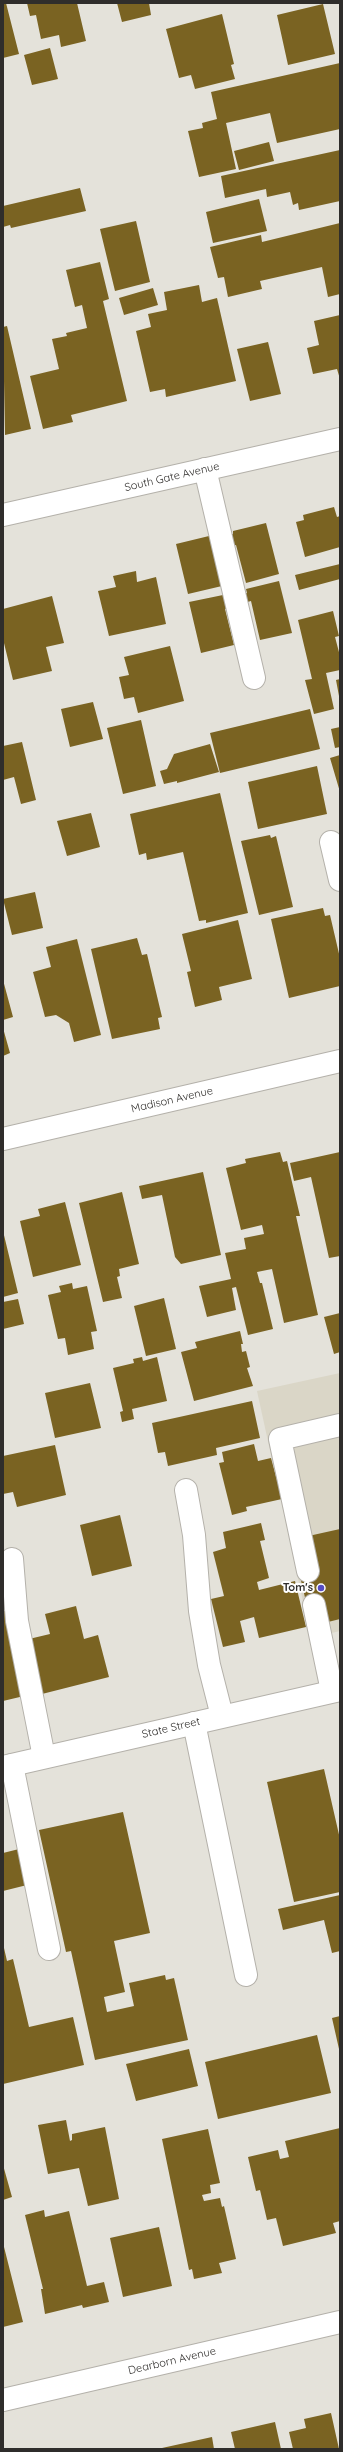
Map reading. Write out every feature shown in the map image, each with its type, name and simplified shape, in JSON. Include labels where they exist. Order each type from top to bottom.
[{"type":"street","name":"South Gate Avenue","points":[[3,515],[340,439]]},
{"type":"street","points":[[205,469],[254,678]]},
{"type":"street","points":[[332,842],[340,880]]},
{"type":"street","name":"Madison Avenue","points":[[3,1139],[340,1061]]},
{"type":"street","points":[[308,1571],[280,1439],[340,1425]]},
{"type":"street","points":[[186,1490],[194,1536],[200,1611],[209,1665],[222,1716]]},
{"type":"street","points":[[12,1559],[17,1621],[44,1758]]},
{"type":"street","points":[[314,1605],[336,1690]]},
{"type":"street","name":"State Street","points":[[7,1766],[336,1690]]},
{"type":"street","points":[[194,1723],[246,1976]]},
{"type":"street","points":[[7,1766],[49,1949]]},
{"type":"street","name":"Dearborn Avenue","points":[[3,2400],[340,2322]]},
{"type":"shaded area","points":[[340,1373],[340,1631],[311,1638],[257,1391]]},
{"type":"building","points":[[3,3],[6,3],[19,54],[3,58]]},
{"type":"building","points":[[27,3],[77,3],[86,41],[61,47],[59,35],[41,39],[36,15],[30,16]]},
{"type":"building","points":[[117,3],[149,3],[151,15],[122,22]]},
{"type":"building","points":[[323,4],[335,54],[288,65],[277,15]]},
{"type":"building","points":[[222,14],[234,64],[231,65],[235,79],[195,89],[191,75],[179,78],[166,29]]},
{"type":"building","points":[[50,48],[58,79],[32,85],[24,55]]},
{"type":"building","points":[[340,63],[340,129],[277,143],[270,113],[226,123],[236,169],[199,177],[188,131],[203,128],[202,123],[217,119],[211,92]]},
{"type":"building","points":[[269,142],[274,161],[239,170],[234,151]]},
{"type":"building","points":[[340,150],[340,201],[299,210],[298,203],[293,205],[290,192],[267,197],[266,189],[225,198],[221,176]]},
{"type":"building","points":[[80,188],[86,211],[11,228],[10,225],[3,227],[3,206]]},
{"type":"building","points":[[259,199],[267,231],[213,243],[206,212]]},
{"type":"building","points":[[136,221],[150,282],[115,291],[100,229]]},
{"type":"building","points":[[340,223],[340,294],[328,297],[322,267],[260,281],[262,289],[228,297],[224,277],[218,278],[210,247],[261,235],[262,242]]},
{"type":"building","points":[[100,262],[109,299],[103,301],[127,401],[71,415],[73,422],[43,429],[30,376],[59,369],[52,339],[67,336],[66,333],[87,328],[82,305],[75,307],[66,270]]},
{"type":"building","points":[[199,285],[202,302],[217,298],[236,381],[166,397],[165,389],[150,392],[136,331],[151,327],[148,314],[167,310],[164,292]]},
{"type":"building","points":[[153,288],[158,305],[124,315],[119,298]]},
{"type":"building","points":[[340,315],[340,379],[337,369],[313,374],[307,348],[319,345],[314,321]]},
{"type":"building","points":[[7,326],[31,429],[5,435],[3,327]]},
{"type":"building","points":[[268,342],[281,394],[250,401],[237,349]]},
{"type":"building","points":[[334,507],[337,517],[340,516],[340,547],[305,557],[296,522],[304,520],[303,515]]},
{"type":"building","points":[[266,523],[279,574],[246,583],[236,545],[232,546],[229,535],[233,534],[233,531]]},
{"type":"building","points":[[209,536],[222,586],[188,594],[176,544]]},
{"type":"building","points":[[340,564],[340,579],[299,590],[295,575]]},
{"type":"building","points":[[136,571],[137,582],[156,577],[166,624],[109,636],[98,591],[116,587],[113,576]]},
{"type":"building","points":[[279,581],[292,633],[260,640],[251,601],[244,603],[243,594],[247,593],[246,589]]},
{"type":"building","points":[[223,595],[224,598],[228,597],[231,607],[225,609],[234,645],[201,653],[189,602]]},
{"type":"building","points":[[52,596],[64,643],[46,647],[52,671],[13,680],[3,639],[3,609]]},
{"type":"building","points":[[333,611],[339,636],[335,637],[340,656],[340,670],[326,673],[334,709],[314,714],[305,680],[312,679],[298,620]]},
{"type":"building","points":[[170,646],[184,701],[138,713],[134,697],[124,699],[119,677],[129,675],[124,657]]},
{"type":"building","points":[[340,679],[340,696],[339,696],[336,680]]},
{"type":"building","points":[[93,702],[103,739],[70,747],[61,709]]},
{"type":"building","points":[[310,709],[320,749],[220,773],[210,733]]},
{"type":"building","points":[[141,720],[156,786],[123,794],[107,728]]},
{"type":"building","points":[[340,727],[340,747],[335,748],[331,729]]},
{"type":"building","points":[[22,742],[36,800],[21,804],[14,777],[3,780],[3,746]]},
{"type":"building","points":[[210,744],[219,772],[177,783],[177,781],[164,784],[160,771],[167,769],[174,754]]},
{"type":"building","points":[[340,755],[340,792],[330,758]]},
{"type":"building","points":[[317,766],[327,814],[258,829],[248,782]]},
{"type":"building","points":[[220,793],[248,913],[206,923],[206,920],[199,921],[183,852],[147,860],[146,853],[139,855],[130,814]]},
{"type":"building","points":[[91,813],[100,847],[67,856],[57,821]]},
{"type":"building","points":[[270,835],[271,838],[276,836],[293,907],[259,915],[241,841]]},
{"type":"building","points":[[35,892],[43,928],[12,935],[3,899]]},
{"type":"building","points":[[323,908],[325,916],[330,915],[340,958],[340,986],[289,998],[271,919]]},
{"type":"building","points":[[238,920],[252,979],[219,987],[222,1000],[195,1007],[187,972],[191,971],[182,934]]},
{"type":"building","points":[[137,938],[142,955],[147,954],[162,1017],[158,1018],[160,1029],[112,1039],[91,949]]},
{"type":"building","points":[[77,939],[101,1035],[74,1042],[69,1023],[56,1015],[45,1017],[33,972],[51,967],[46,947]]},
{"type":"building","points":[[3,980],[13,1017],[3,1020]]},
{"type":"building","points":[[3,1028],[10,1053],[3,1056]]},
{"type":"building","points":[[280,1152],[283,1162],[287,1161],[300,1216],[296,1216],[318,1315],[284,1323],[272,1269],[257,1272],[260,1283],[262,1283],[273,1329],[248,1335],[236,1287],[232,1288],[236,1310],[207,1317],[199,1286],[231,1279],[225,1253],[246,1249],[244,1238],[264,1234],[262,1225],[241,1230],[226,1168],[246,1163],[245,1159]]},
{"type":"building","points":[[340,1152],[340,1256],[329,1258],[311,1177],[294,1181],[290,1163]]},
{"type":"building","points":[[203,1172],[221,1255],[181,1264],[175,1257],[162,1195],[142,1199],[139,1186]]},
{"type":"building","points":[[122,1192],[139,1264],[119,1269],[120,1276],[117,1277],[122,1298],[103,1302],[79,1203]]},
{"type":"building","points":[[65,1202],[81,1265],[33,1277],[20,1221],[40,1216],[38,1209]]},
{"type":"building","points":[[3,1231],[18,1293],[3,1297]]},
{"type":"building","points":[[72,1283],[73,1289],[87,1286],[97,1331],[91,1332],[94,1349],[68,1355],[65,1338],[58,1339],[48,1295],[61,1292],[59,1286]]},
{"type":"building","points":[[164,1298],[176,1349],[146,1356],[134,1306]]},
{"type":"building","points":[[18,1299],[24,1324],[3,1329],[3,1302]]},
{"type":"building","points":[[340,1313],[340,1352],[334,1354],[324,1317]]},
{"type":"building","points":[[240,1331],[243,1344],[241,1344],[242,1352],[246,1351],[250,1367],[247,1368],[253,1386],[194,1401],[181,1352],[197,1348],[195,1342]]},
{"type":"building","points":[[142,1357],[143,1361],[157,1357],[167,1401],[132,1409],[134,1419],[122,1422],[120,1412],[123,1411],[113,1368],[134,1363],[133,1359]]},
{"type":"building","points":[[90,1383],[101,1428],[55,1438],[45,1393]]},
{"type":"building","points":[[252,1401],[260,1438],[216,1448],[217,1455],[168,1466],[165,1452],[158,1453],[152,1423]]},
{"type":"building","points":[[254,1444],[258,1461],[271,1458],[282,1499],[246,1507],[247,1511],[232,1515],[219,1463],[224,1462],[222,1452]]},
{"type":"building","points":[[55,1445],[66,1495],[17,1507],[13,1492],[3,1494],[3,1456]]},
{"type":"building","points":[[120,1515],[132,1566],[92,1576],[80,1525]]},
{"type":"building","points":[[261,1523],[265,1540],[260,1541],[269,1578],[257,1582],[259,1590],[295,1581],[306,1627],[259,1638],[254,1617],[240,1621],[245,1642],[223,1647],[211,1599],[224,1596],[213,1552],[226,1548],[223,1532]]},
{"type":"building","name":"Tom's","points":[[340,1529],[340,1619],[324,1623],[307,1606],[299,1572],[304,1537]]},
{"type":"building","points":[[76,1606],[84,1639],[98,1635],[109,1677],[42,1694],[29,1639],[50,1634],[45,1614]]},
{"type":"building","points":[[3,1611],[5,1611],[24,1696],[3,1701]]},
{"type":"building","points":[[324,1769],[340,1839],[340,1892],[294,1902],[267,1782]]},
{"type":"building","points":[[123,1812],[150,1933],[114,1941],[125,1992],[104,1997],[107,2012],[134,2006],[129,1983],[165,1975],[166,1980],[174,1978],[188,2040],[95,2060],[71,1951],[66,1952],[39,1830]]},
{"type":"building","points":[[19,1849],[27,1885],[3,1891],[3,1853]]},
{"type":"building","points":[[340,1895],[340,1951],[332,1953],[324,1920],[283,1930],[278,1909]]},
{"type":"building","points":[[4,1948],[7,1961],[13,1959],[29,2027],[73,2017],[84,2065],[3,2084]]},
{"type":"building","points":[[340,2016],[340,2049],[339,2049],[332,2018]]},
{"type":"building","points":[[317,2035],[331,2093],[218,2119],[205,2062]]},
{"type":"building","points":[[189,2049],[198,2086],[136,2101],[126,2064]]},
{"type":"building","points":[[66,2120],[70,2141],[72,2140],[72,2134],[105,2127],[119,2199],[88,2206],[79,2168],[48,2174],[38,2125]]},
{"type":"building","points":[[340,2128],[340,2221],[333,2223],[336,2233],[283,2246],[276,2218],[267,2220],[260,2190],[256,2191],[248,2157],[278,2150],[280,2159],[289,2157],[285,2141]]},
{"type":"building","points":[[208,2129],[220,2183],[210,2185],[211,2193],[202,2195],[204,2201],[220,2198],[222,2207],[224,2206],[236,2259],[219,2263],[222,2273],[194,2279],[192,2269],[189,2270],[162,2139]]},
{"type":"building","points":[[3,2165],[12,2197],[3,2200]]},
{"type":"building","points":[[44,2210],[45,2217],[69,2211],[87,2286],[104,2282],[109,2302],[83,2308],[82,2305],[45,2314],[41,2289],[43,2289],[25,2215]]},
{"type":"building","points":[[159,2227],[172,2286],[123,2297],[110,2238]]},
{"type":"building","points":[[3,2243],[23,2322],[3,2327]]},
{"type":"building","points":[[331,2413],[339,2449],[293,2449],[289,2432],[306,2428],[304,2419]]},
{"type":"building","points":[[275,2422],[281,2449],[235,2449],[231,2432]]},
{"type":"building","points":[[212,2437],[214,2449],[162,2449],[162,2448]]},
{"type":"place","name":"Tom's","points":[[321,1588]]}]
